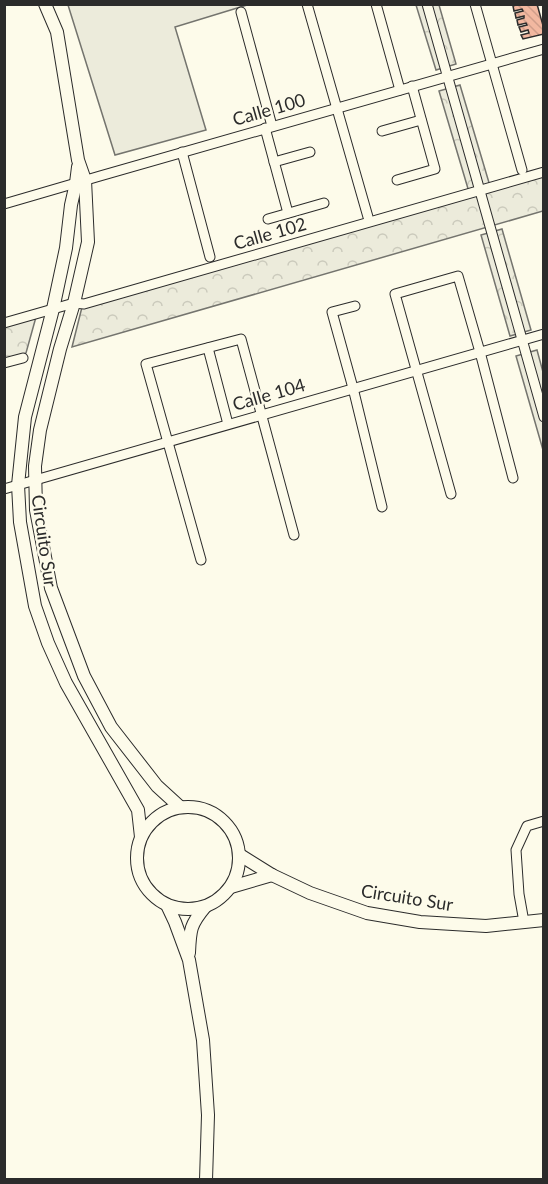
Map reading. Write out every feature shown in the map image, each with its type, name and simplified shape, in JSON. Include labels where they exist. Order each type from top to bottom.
[{"type":"street","name":"Circuito Sur","points":[[45,4],[57,32],[78,160],[88,242],[40,430],[35,466],[36,510],[51,588],[84,676],[111,727],[157,786],[180,807]]},
{"type":"street","points":[[307,4],[368,217]]},
{"type":"street","points":[[376,4],[400,90]]},
{"type":"street","points":[[427,4],[543,417]]},
{"type":"street","points":[[475,4],[522,170]]},
{"type":"street","points":[[241,12],[274,162],[288,213]]},
{"type":"street","name":"Calle 100","points":[[4,204],[543,49]]},
{"type":"street","points":[[397,180],[435,170],[412,86]]},
{"type":"street","points":[[382,130],[421,120]]},
{"type":"street","points":[[182,152],[210,257]]},
{"type":"street","points":[[274,162],[310,152]]},
{"type":"street","name":"Calle 102","points":[[4,322],[74,303],[84,304],[543,172]]},
{"type":"street","name":"Circuito Sur","points":[[80,182],[71,206],[66,248],[53,309],[25,417],[18,485],[20,522],[35,606],[48,643],[66,683],[138,810],[141,837]]},
{"type":"street","points":[[268,219],[324,203]]},
{"type":"street","points":[[451,494],[395,294],[458,276],[513,478]]},
{"type":"street","points":[[355,306],[332,312],[354,388],[382,507]]},
{"type":"street","name":"Calle 104","points":[[4,489],[543,334]]},
{"type":"street","points":[[201,560],[146,364],[241,339],[294,535]]},
{"type":"street","points":[[208,348],[228,424]]},
{"type":"street","points":[[4,363],[23,358]]},
{"type":"street","points":[[180,807],[197,807],[213,813],[226,824],[236,838],[240,855],[238,872],[231,887],[220,899],[205,907],[192,910],[166,905],[153,896],[143,884],[138,868],[137,852],[141,837],[150,823],[164,812],[180,807]]},
{"type":"street","points":[[524,922],[519,894],[516,850],[527,826],[543,821]]},
{"type":"street","name":"Circuito Sur","points":[[240,855],[272,875],[310,893],[367,913],[420,922],[486,926],[543,920]]},
{"type":"street","points":[[231,887],[272,875]]},
{"type":"street","points":[[166,905],[189,960],[203,1040],[208,1115],[206,1179]]},
{"type":"street","points":[[189,960],[190,931],[195,919],[205,907]]},
{"type":"green space","points":[[68,5],[247,5],[175,27],[206,130],[115,155]]},
{"type":"green space","points":[[416,5],[439,5],[456,64],[436,70]]},
{"type":"green space","points":[[460,85],[490,186],[469,192],[439,91]]},
{"type":"green space","points":[[543,176],[543,211],[72,347],[82,307]]},
{"type":"green space","points":[[502,229],[531,330],[510,336],[481,235]]},
{"type":"green space","points":[[36,317],[26,353],[5,360],[5,326]]},
{"type":"green space","points":[[537,350],[543,372],[543,450],[516,356]]},
{"type":"building","points":[[537,4],[544,34],[523,39],[521,35],[529,33],[528,30],[521,32],[519,27],[527,25],[526,23],[518,25],[517,20],[524,16],[516,18],[515,13],[523,11],[522,9],[514,11],[513,6]]}]
